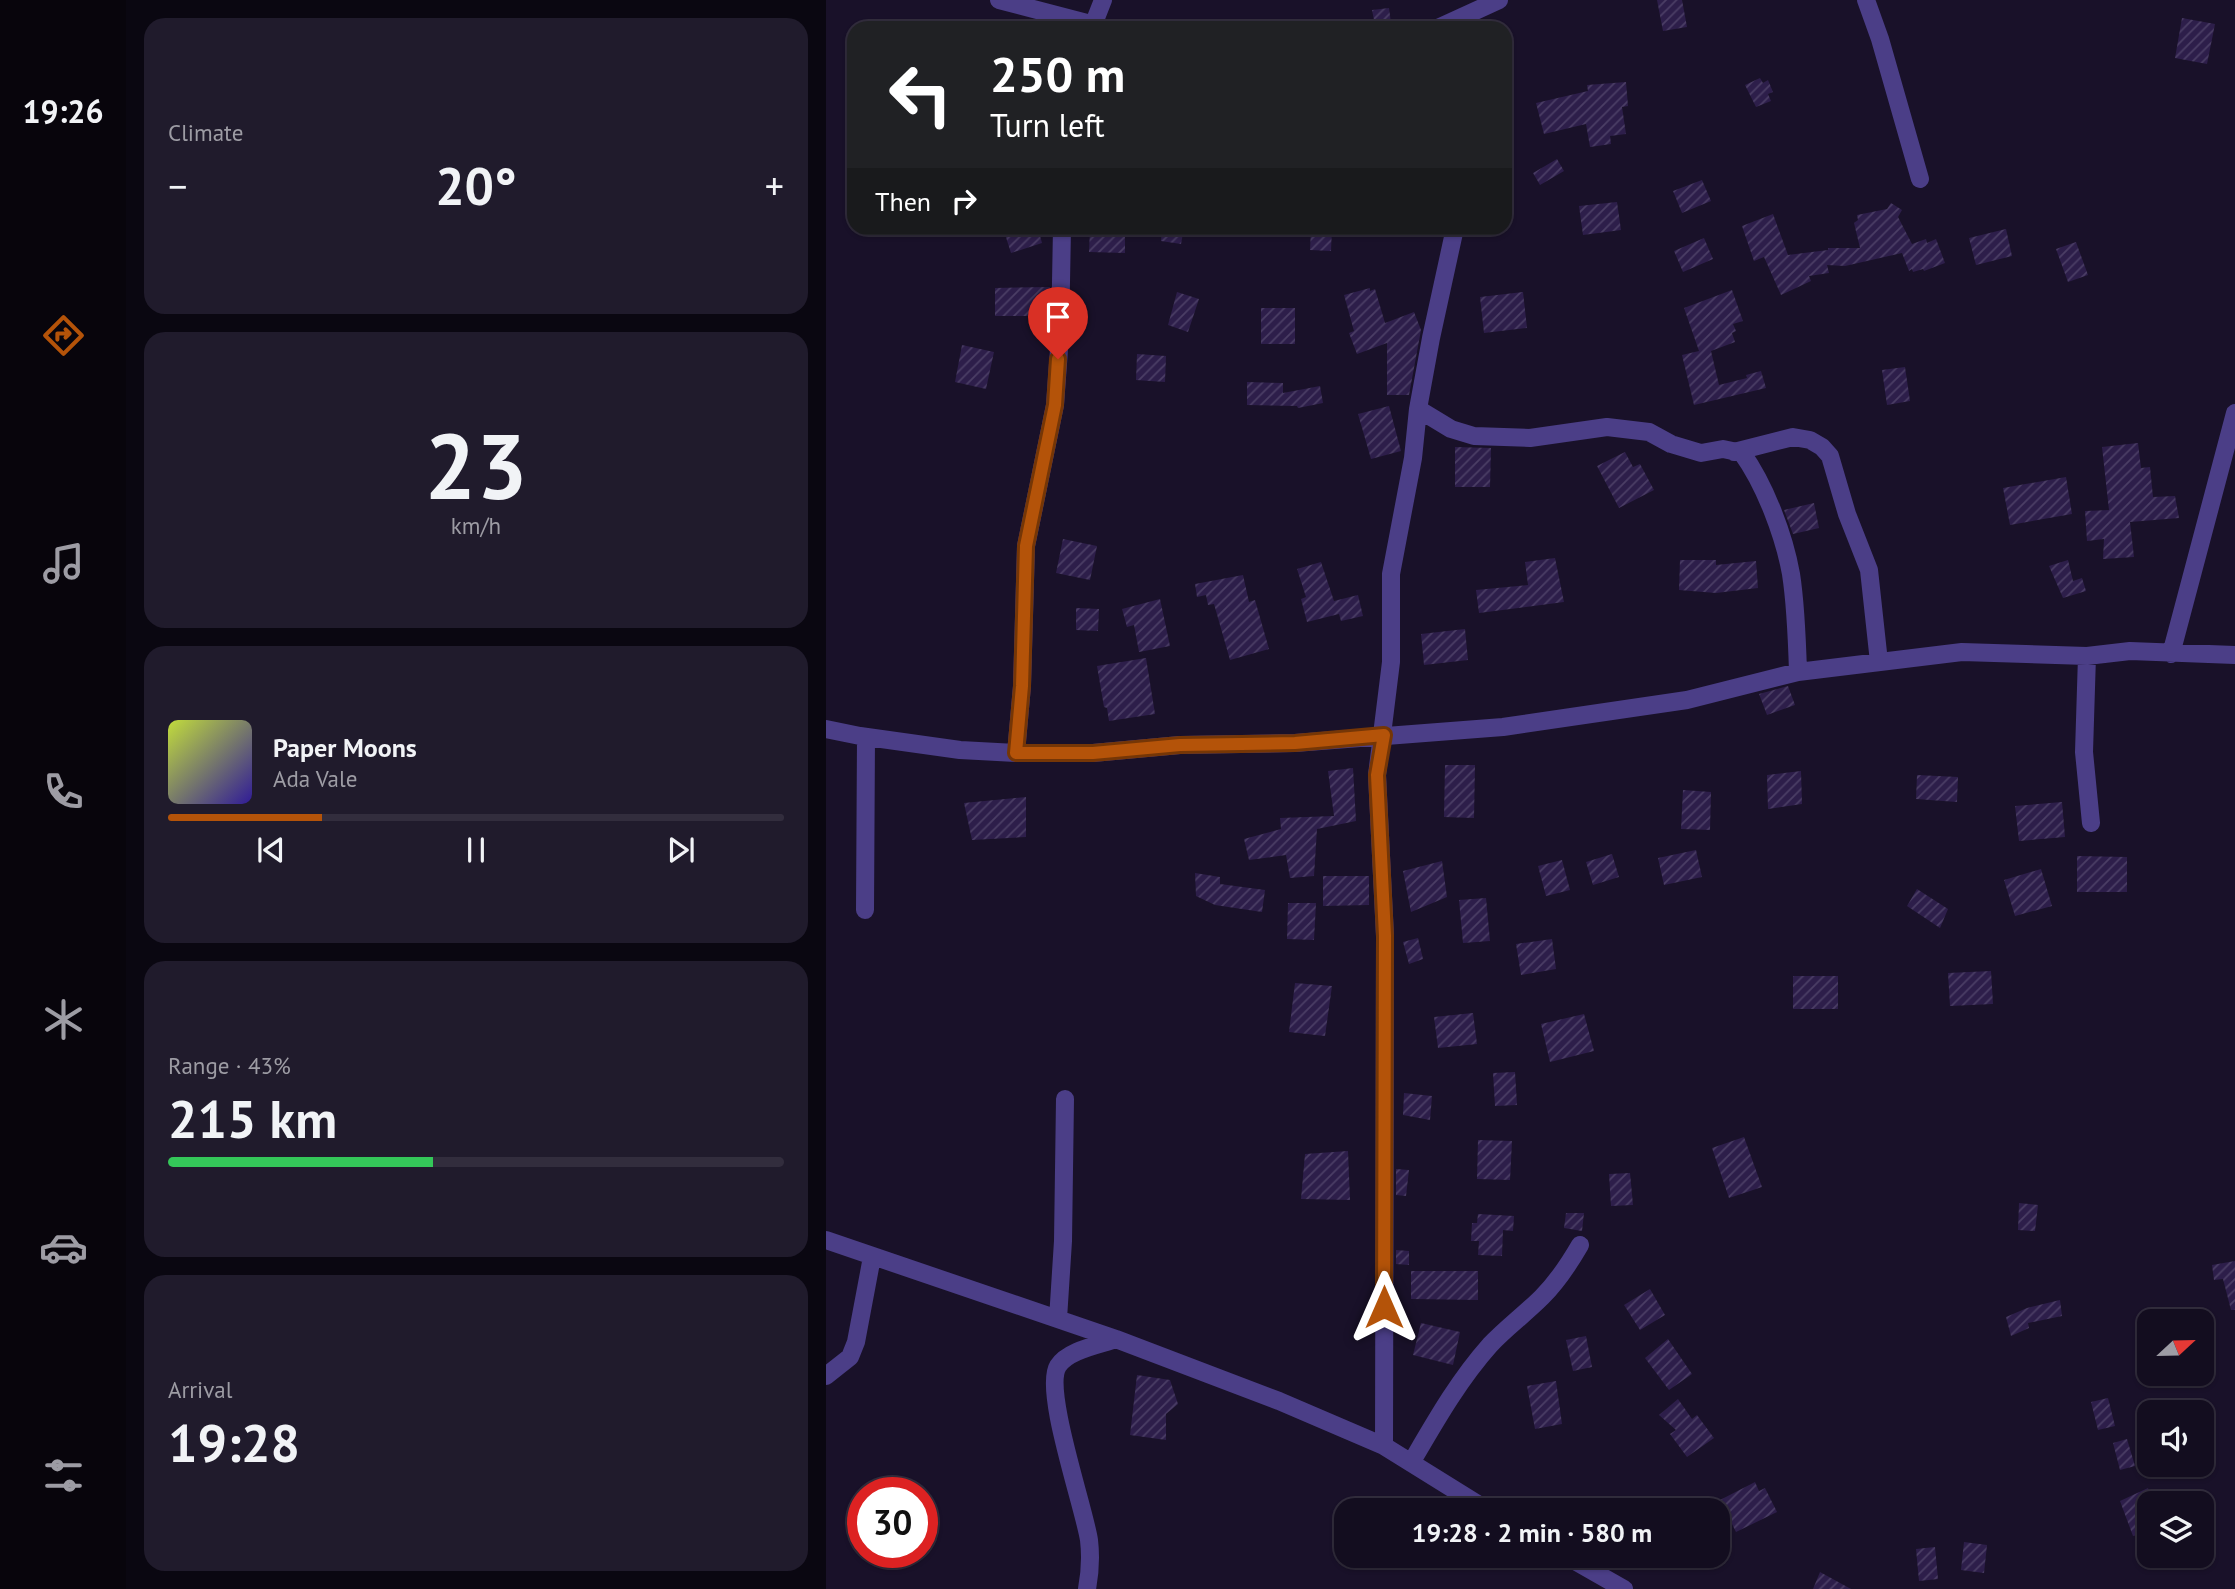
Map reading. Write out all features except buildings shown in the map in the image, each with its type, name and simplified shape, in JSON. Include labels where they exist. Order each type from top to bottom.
[{"type":"street","points":[[999,0],[1075,21]]},
{"type":"street","points":[[1098,21],[1103,0]]},
{"type":"street","points":[[1471,21],[1499,0]]},
{"type":"street","points":[[1866,0],[1880,39],[1920,179]]},
{"type":"street","points":[[1016,753],[1022,686],[1026,546],[1055,405],[1060,336],[1062,235]]},
{"type":"street","points":[[1384,1446],[1385,936],[1377,775],[1391,662],[1391,574],[1413,458],[1418,410],[1454,235]]},
{"type":"street","points":[[1418,410],[1451,429],[1474,436],[1531,438],[1607,427],[1649,432],[1671,444],[1701,453],[1723,449],[1742,453],[1756,472],[1791,572],[1798,672]]},
{"type":"street","points":[[2171,654],[2235,413]]},
{"type":"street","points":[[1734,452],[1793,437],[1810,440],[1830,456],[1847,514],[1869,570],[1879,662]]},
{"type":"street","points":[[826,729],[960,750],[1016,753],[1093,753],[1180,745],[1295,743],[1478,730],[1619,711],[1687,700],[1798,672],[1962,652],[2087,656],[2130,652],[2235,655]]},
{"type":"street","points":[[2087,656],[2084,752],[2091,823]]},
{"type":"street","points":[[865,911],[866,737]]},
{"type":"street","points":[[1058,1319],[1063,1241],[1065,1098]]},
{"type":"street","points":[[826,1240],[1116,1339],[1279,1401],[1384,1446],[1468,1498]]},
{"type":"street","points":[[1411,1463],[1449,1399],[1489,1346],[1541,1297],[1565,1270],[1580,1245]]},
{"type":"street","points":[[826,1376],[850,1357],[856,1342],[872,1256]]},
{"type":"street","points":[[1087,1589],[1089,1542],[1064,1441],[1055,1391],[1055,1373],[1059,1364],[1069,1356],[1116,1339]]},
{"type":"street","points":[[1587,1568],[1624,1589]]},
{"type":"route","points":[[1058,359],[1055,405],[1026,546],[1022,686],[1016,753],[1093,753],[1180,745],[1295,743],[1384,735],[1377,775],[1385,936],[1384,1307]]}]
